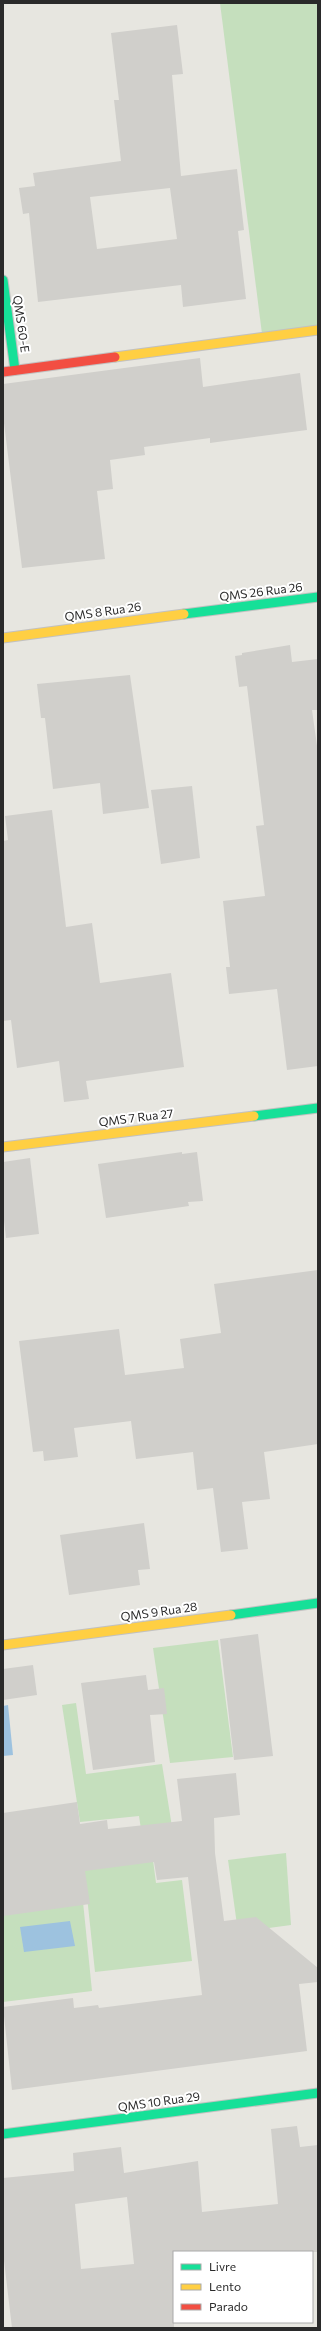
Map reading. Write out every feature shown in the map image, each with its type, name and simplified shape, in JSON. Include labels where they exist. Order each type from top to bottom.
[{"type":"street","name":"QMS 60-E","points":[[3,280],[15,370]]},
{"type":"street","points":[[3,372],[318,330]]},
{"type":"street","name":"QMS 26 Rua 26","points":[[207,611],[318,597]]},
{"type":"street","name":"QMS 8 Rua 26","points":[[3,638],[207,611]]},
{"type":"street","name":"QMS 7 Rua 27","points":[[3,1147],[318,1108]]},
{"type":"street","name":"QMS 9 Rua 28","points":[[3,1645],[318,1603]]},
{"type":"street","name":"QMS 10 Rua 29","points":[[3,2134],[318,2093]]},
{"type":"green space","points":[[220,3],[318,3],[318,327],[262,334]]},
{"type":"green space","points":[[218,1640],[233,1757],[170,1763],[153,1648]]},
{"type":"green space","points":[[76,1703],[86,1774],[162,1764],[176,1852],[145,1856],[139,1816],[80,1822],[62,1705]]},
{"type":"green space","points":[[286,1853],[291,1925],[238,1932],[228,1860]]},
{"type":"green space","points":[[153,1860],[156,1883],[182,1880],[192,1961],[95,1972],[84,1868]]},
{"type":"green space","points":[[80,1872],[92,1991],[3,2002],[3,1882]]},
{"type":"water","points":[[8,1705],[13,1755],[3,1756],[3,1706]]},
{"type":"water","points":[[70,1921],[75,1946],[24,1952],[20,1927]]},
{"type":"building","points":[[177,25],[183,74],[172,75],[181,176],[237,169],[244,230],[238,231],[246,299],[183,307],[181,285],[38,302],[29,213],[23,214],[19,188],[35,186],[33,173],[121,161],[114,100],[119,100],[111,33]],"holes":[[[170,188],[177,239],[97,249],[90,197]]]},
{"type":"building","points":[[200,358],[203,387],[300,373],[307,430],[210,443],[210,438],[144,447],[145,455],[110,460],[113,489],[97,491],[105,559],[22,568],[3,415],[3,384]]},
{"type":"building","points":[[290,645],[292,662],[318,659],[318,710],[312,710],[318,753],[318,1066],[287,1070],[277,989],[229,994],[226,967],[230,967],[223,901],[265,896],[256,826],[264,825],[247,686],[239,687],[235,656],[242,655],[242,653]]},
{"type":"building","points":[[130,675],[149,808],[103,814],[100,783],[53,789],[45,718],[41,718],[37,684]]},
{"type":"building","points":[[192,786],[200,858],[161,864],[151,790]]},
{"type":"building","points":[[52,810],[66,927],[92,923],[100,983],[171,973],[184,1067],[86,1081],[89,1099],[64,1102],[59,1061],[17,1068],[11,1020],[3,1021],[3,841],[8,840],[5,816]]},
{"type":"building","points":[[182,1152],[182,1154],[197,1152],[203,1201],[188,1202],[189,1206],[106,1218],[98,1164]]},
{"type":"building","points":[[30,1158],[39,1234],[6,1238],[3,1212],[3,1162]]},
{"type":"building","points":[[318,1270],[318,1444],[264,1452],[270,1499],[242,1502],[248,1549],[221,1552],[213,1488],[197,1490],[193,1452],[136,1459],[131,1421],[74,1428],[78,1457],[44,1461],[43,1451],[33,1452],[19,1341],[119,1329],[125,1375],[184,1368],[180,1339],[221,1333],[214,1284]]},
{"type":"building","points":[[144,1523],[150,1569],[138,1570],[140,1585],[69,1595],[60,1535]]},
{"type":"building","points":[[258,1634],[273,1756],[234,1760],[220,1639]]},
{"type":"building","points":[[33,1665],[37,1695],[3,1700],[3,1669]]},
{"type":"building","points":[[146,1675],[148,1690],[164,1688],[167,1714],[150,1715],[155,1762],[93,1770],[81,1683]]},
{"type":"building","points":[[236,1773],[240,1815],[214,1818],[215,1853],[224,1921],[256,1917],[318,1968],[318,1982],[299,1984],[307,2051],[12,2090],[3,2007],[73,1998],[74,2008],[98,2005],[99,2008],[202,1995],[188,1877],[157,1880],[154,1862],[85,1871],[90,1904],[3,1916],[3,1813],[77,1802],[80,1824],[107,1820],[108,1829],[182,1821],[177,1779]]},
{"type":"building","points":[[297,2126],[300,2147],[318,2145],[318,2252],[173,2251],[174,2328],[12,2328],[3,2252],[3,2178],[74,2171],[73,2153],[121,2147],[124,2173],[198,2161],[202,2212],[278,2204],[271,2129]],"holes":[[[127,2197],[134,2264],[81,2269],[75,2204]]]},
{"type":"traffic: fast","points":[[3,280],[15,370]]},
{"type":"traffic: fast","points":[[184,614],[318,597]]},
{"type":"traffic: fast","points":[[254,1116],[318,1108]]},
{"type":"traffic: fast","points":[[231,1615],[318,1603]]},
{"type":"traffic: fast","points":[[3,2134],[318,2093]]},
{"type":"traffic: slow","points":[[115,357],[318,330]]},
{"type":"traffic: slow","points":[[3,638],[184,614]]},
{"type":"traffic: slow","points":[[3,1147],[254,1116]]},
{"type":"traffic: slow","points":[[3,1645],[231,1615]]},
{"type":"traffic: jam","points":[[3,372],[115,357]]}]
